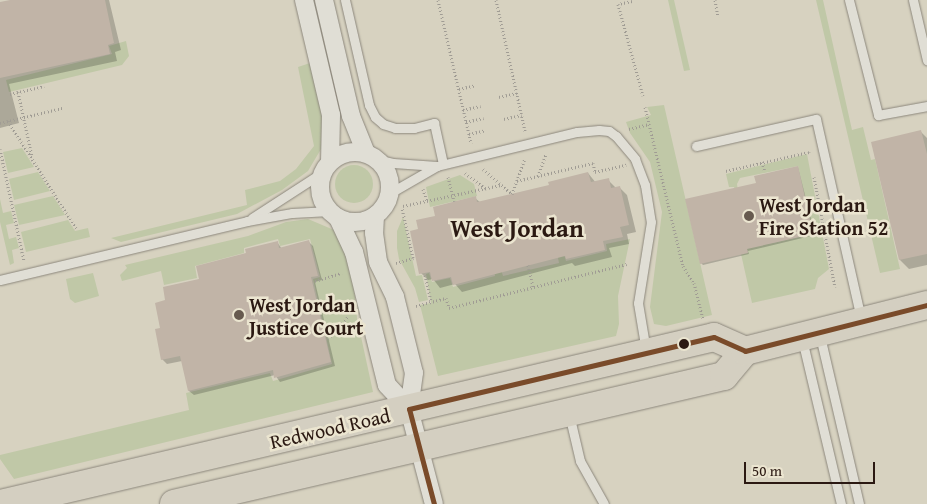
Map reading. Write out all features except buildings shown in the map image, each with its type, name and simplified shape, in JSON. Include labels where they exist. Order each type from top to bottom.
[{"type":"main road","points":[[745,351],[927,305]]},
{"type":"main road","name":"Redwood Road","points":[[1,504],[714,337],[745,351],[724,376],[174,504]]},
{"type":"street","points":[[304,0],[331,115],[327,167],[320,185],[322,198],[334,214],[354,252],[387,385],[409,409]]},
{"type":"street","points":[[324,0],[351,116],[372,156],[386,169],[390,181],[390,193],[385,206],[376,216],[364,221],[351,222],[334,214]]},
{"type":"street","points":[[327,167],[341,154],[353,151],[372,156]]},
{"type":"street","points":[[376,216],[374,233],[378,262],[395,297],[414,373],[409,409],[434,504]]},
{"type":"lane","points":[[345,0],[369,105],[375,117],[383,124],[395,128],[414,128],[434,123],[440,165]]},
{"type":"lane","points":[[849,0],[878,115],[927,106]]},
{"type":"lane","points":[[913,0],[927,60]]},
{"type":"lane","points":[[696,146],[816,119],[862,321]]},
{"type":"lane","points":[[390,193],[440,165],[577,132],[609,131],[616,136],[635,159],[645,185],[651,222],[638,302],[646,353]]},
{"type":"lane","points":[[372,156],[393,163],[440,165]]},
{"type":"lane","points":[[247,221],[327,167]]},
{"type":"lane","points":[[0,280],[247,221],[292,213],[334,214]]},
{"type":"lane","points":[[810,334],[841,504]]},
{"type":"lane","points":[[810,334],[859,504]]},
{"type":"lane","points":[[568,411],[580,460],[604,504]]},
{"type":"path","points":[[438,0],[471,143]]},
{"type":"path","points":[[496,0],[525,131]]},
{"type":"path","points":[[715,0],[718,17]]},
{"type":"path","points":[[632,1],[618,4],[643,96]]},
{"type":"path","points":[[458,89],[476,84]]},
{"type":"path","points":[[10,94],[44,86]]},
{"type":"path","points":[[18,92],[32,159]]},
{"type":"path","points":[[499,98],[517,93]]},
{"type":"path","points":[[463,110],[481,106]]},
{"type":"path","points":[[645,107],[684,266],[694,282],[703,318]]},
{"type":"path","points":[[0,123],[62,108]]},
{"type":"path","points":[[504,119],[522,115]]},
{"type":"path","points":[[466,122],[484,118]]},
{"type":"path","points":[[8,121],[76,228]]},
{"type":"path","points":[[629,129],[650,124]]},
{"type":"path","points":[[469,134],[486,130]]},
{"type":"path","points":[[0,149],[27,274]]},
{"type":"path","points":[[726,171],[809,152],[810,160]]},
{"type":"path","points":[[538,176],[546,154]]},
{"type":"path","points":[[483,169],[512,194],[525,159]]},
{"type":"path","points":[[762,162],[764,172]]},
{"type":"path","points":[[517,181],[592,163],[595,172],[626,165]]},
{"type":"path","points":[[812,169],[835,287]]},
{"type":"path","points":[[0,173],[5,172]]},
{"type":"path","points":[[464,172],[485,188]]},
{"type":"path","points":[[448,176],[454,202]]},
{"type":"path","points":[[395,263],[413,258],[402,207],[501,184]]},
{"type":"path","points":[[422,186],[427,201]]},
{"type":"path","points":[[416,306],[446,298],[449,308],[627,264]]},
{"type":"path","points":[[528,265],[533,287]]},
{"type":"path","points":[[315,281],[343,272]]},
{"type":"path","points":[[425,275],[431,302]]},
{"type":"path","points":[[328,339],[348,317]]},
{"type":"green space","points":[[668,0],[674,0],[690,70],[684,71]]},
{"type":"green space","points":[[816,0],[823,0],[852,130],[863,127],[871,160],[875,159],[900,269],[880,273]]},
{"type":"green space","points":[[126,41],[129,56],[122,65],[9,92],[6,80],[112,54],[109,46]]},
{"type":"green space","points":[[310,63],[318,99],[326,118],[324,144],[308,171],[282,190],[237,214],[121,242],[111,238],[247,205],[245,190],[280,181],[296,169],[314,146],[298,67]]},
{"type":"green space","points":[[664,105],[712,315],[666,326],[654,324],[650,307],[662,212],[650,162],[630,133],[626,122],[651,115],[647,107]]},
{"type":"green space","points":[[22,148],[34,167],[8,173],[3,152]]},
{"type":"green space","points":[[807,154],[829,269],[818,278],[815,289],[752,303],[741,254],[748,252],[746,246],[773,243],[813,233],[798,166],[740,178],[737,184],[738,191],[735,192],[734,187],[729,187],[726,174]]},
{"type":"green space","points":[[354,165],[368,170],[373,184],[368,198],[354,203],[340,198],[335,184],[340,170]]},
{"type":"green space","points":[[38,172],[50,191],[14,200],[9,179]]},
{"type":"green space","points":[[460,175],[474,184],[477,196],[430,207],[426,187]]},
{"type":"green space","points":[[53,196],[65,215],[19,225],[14,205]]},
{"type":"green space","points":[[0,199],[3,213],[11,211],[14,223],[6,225],[9,239],[16,237],[19,248],[12,250],[14,263],[10,265],[0,222]]},
{"type":"green space","points":[[403,217],[416,276],[422,275],[428,300],[419,302],[415,288],[399,259],[397,231]]},
{"type":"green space","points":[[308,219],[334,230],[348,251],[353,275],[357,318],[373,392],[14,479],[0,459],[0,455],[189,410],[186,393],[270,373],[273,381],[332,364],[313,279],[320,277],[310,239],[280,246],[278,239],[244,248],[244,253],[195,266],[197,278],[164,285],[161,271],[122,281],[120,275],[127,268],[125,265],[248,236],[286,222]]},
{"type":"green space","points":[[68,220],[75,231],[88,228],[90,237],[26,252],[21,232]]},
{"type":"green space","points":[[630,239],[618,296],[619,324],[616,336],[438,376],[420,305],[431,303],[426,274],[429,273],[432,282],[450,278],[453,287],[495,276],[494,268],[500,266],[503,276],[559,263],[557,253],[563,251],[566,261],[607,251],[606,244]]},
{"type":"green space","points":[[93,273],[99,296],[75,303],[70,299],[66,279]]},
{"type":"transit line","points":[[434,504],[409,409],[714,337],[745,351],[927,305]]},
{"type":"place","name":"West Jordan Fire Station 52","points":[[749,216]]},
{"type":"place","name":"West Jordan Justice Court","points":[[239,315]]},
{"type":"district","name":"West Jordan","points":[[517,228]]}]
